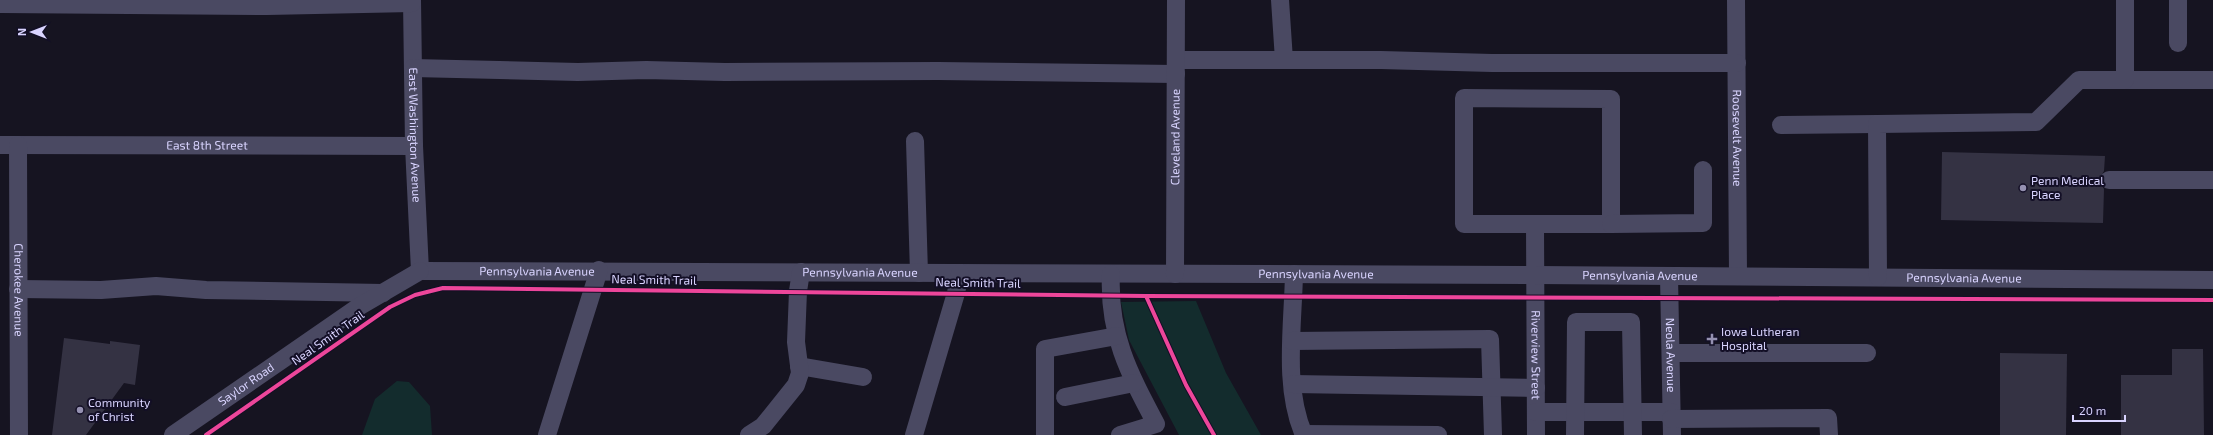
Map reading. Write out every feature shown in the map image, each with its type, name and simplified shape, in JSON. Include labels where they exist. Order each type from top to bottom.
[{"type":"street","name":"Cleveland Avenue","points":[[1175,274],[1176,0]]},
{"type":"street","points":[[1280,0],[1284,60]]},
{"type":"street","name":"Roosevelt Avenue","points":[[1736,0],[1738,276]]},
{"type":"street","points":[[2125,0],[2125,80]]},
{"type":"street","points":[[2178,0],[2178,43]]},
{"type":"street","points":[[0,4],[267,6],[412,1]]},
{"type":"street","name":"East Washington Avenue","points":[[412,1],[414,146],[420,271]]},
{"type":"street","points":[[413,68],[578,72],[646,70],[725,72],[945,71],[1176,67],[1284,60],[1492,64],[1737,63]]},
{"type":"street","points":[[1780,125],[2036,122],[2079,80],[2213,80]]},
{"type":"street","points":[[1611,224],[1611,99],[1464,98],[1464,224],[1535,224],[1611,224],[1703,224],[1703,170]]},
{"type":"street","points":[[1877,124],[1878,277]]},
{"type":"street","points":[[915,141],[919,273]]},
{"type":"street","name":"East 8th Street","points":[[9,145],[414,146]]},
{"type":"street","name":"Cherokee Avenue","points":[[9,145],[18,289],[19,435]]},
{"type":"street","points":[[2109,180],[2213,180]]},
{"type":"street","name":"Riverview Street","points":[[1535,224],[1536,435]]},
{"type":"street","points":[[547,435],[599,270]]},
{"type":"street","name":"Pennsylvania Avenue","points":[[420,271],[599,270],[2213,280]]},
{"type":"street","name":"Saylor Road","points":[[173,435],[316,335],[420,271]]},
{"type":"street","points":[[749,435],[763,426],[796,385],[800,373],[796,342],[798,291],[801,272]]},
{"type":"street","points":[[914,435],[956,293],[960,273]]},
{"type":"street","points":[[1110,274],[1113,328],[1134,383],[1159,430],[1120,435]]},
{"type":"street","points":[[1294,274],[1292,341],[1293,384],[1296,417],[1304,434],[1438,435]]},
{"type":"street","name":"Neola Avenue","points":[[1669,276],[1672,422]]},
{"type":"street","points":[[18,289],[101,290],[156,286],[206,290],[382,293]]},
{"type":"street","points":[[1576,435],[1576,322],[1632,322],[1633,435]]},
{"type":"street","points":[[1045,435],[1045,349],[1117,336]]},
{"type":"street","points":[[1292,341],[1490,339],[1493,387],[1492,435]]},
{"type":"street","points":[[1671,353],[1867,353]]},
{"type":"street","points":[[799,366],[863,377]]},
{"type":"street","points":[[1065,397],[1134,383]]},
{"type":"street","points":[[1293,384],[1536,388]]},
{"type":"street","points":[[1536,412],[1633,412],[1672,422],[1828,418],[1829,435]]},
{"type":"green space","points":[[1196,301],[1226,373],[1261,435],[1179,435],[1129,340],[1121,302]]},
{"type":"green space","points":[[397,381],[409,382],[430,406],[432,435],[362,435],[375,399]]},
{"type":"building","name":"Penn Medical Place","points":[[1942,152],[2105,156],[2104,171],[2099,180],[2104,189],[2103,223],[1941,220]]},
{"type":"building","name":"Community of Christ","points":[[64,338],[110,344],[110,341],[140,345],[135,385],[124,383],[86,435],[52,435]]},
{"type":"building","points":[[2172,349],[2203,349],[2204,435],[2121,435],[2121,375],[2172,375]]},
{"type":"building","points":[[2000,353],[2067,354],[2066,435],[2000,435]]},
{"type":"cycle path","name":"Neal Smith Trail","points":[[206,435],[390,307],[415,295],[443,288],[1146,296],[2213,300]]},
{"type":"cycle path","points":[[1146,296],[1186,385],[1214,435]]},
{"type":"place","name":"Penn Medical Place","points":[[2023,188]]},
{"type":"place","name":"Iowa Lutheran Hospital","points":[[1712,339]]},
{"type":"place","name":"Community of Christ","points":[[80,410]]}]
